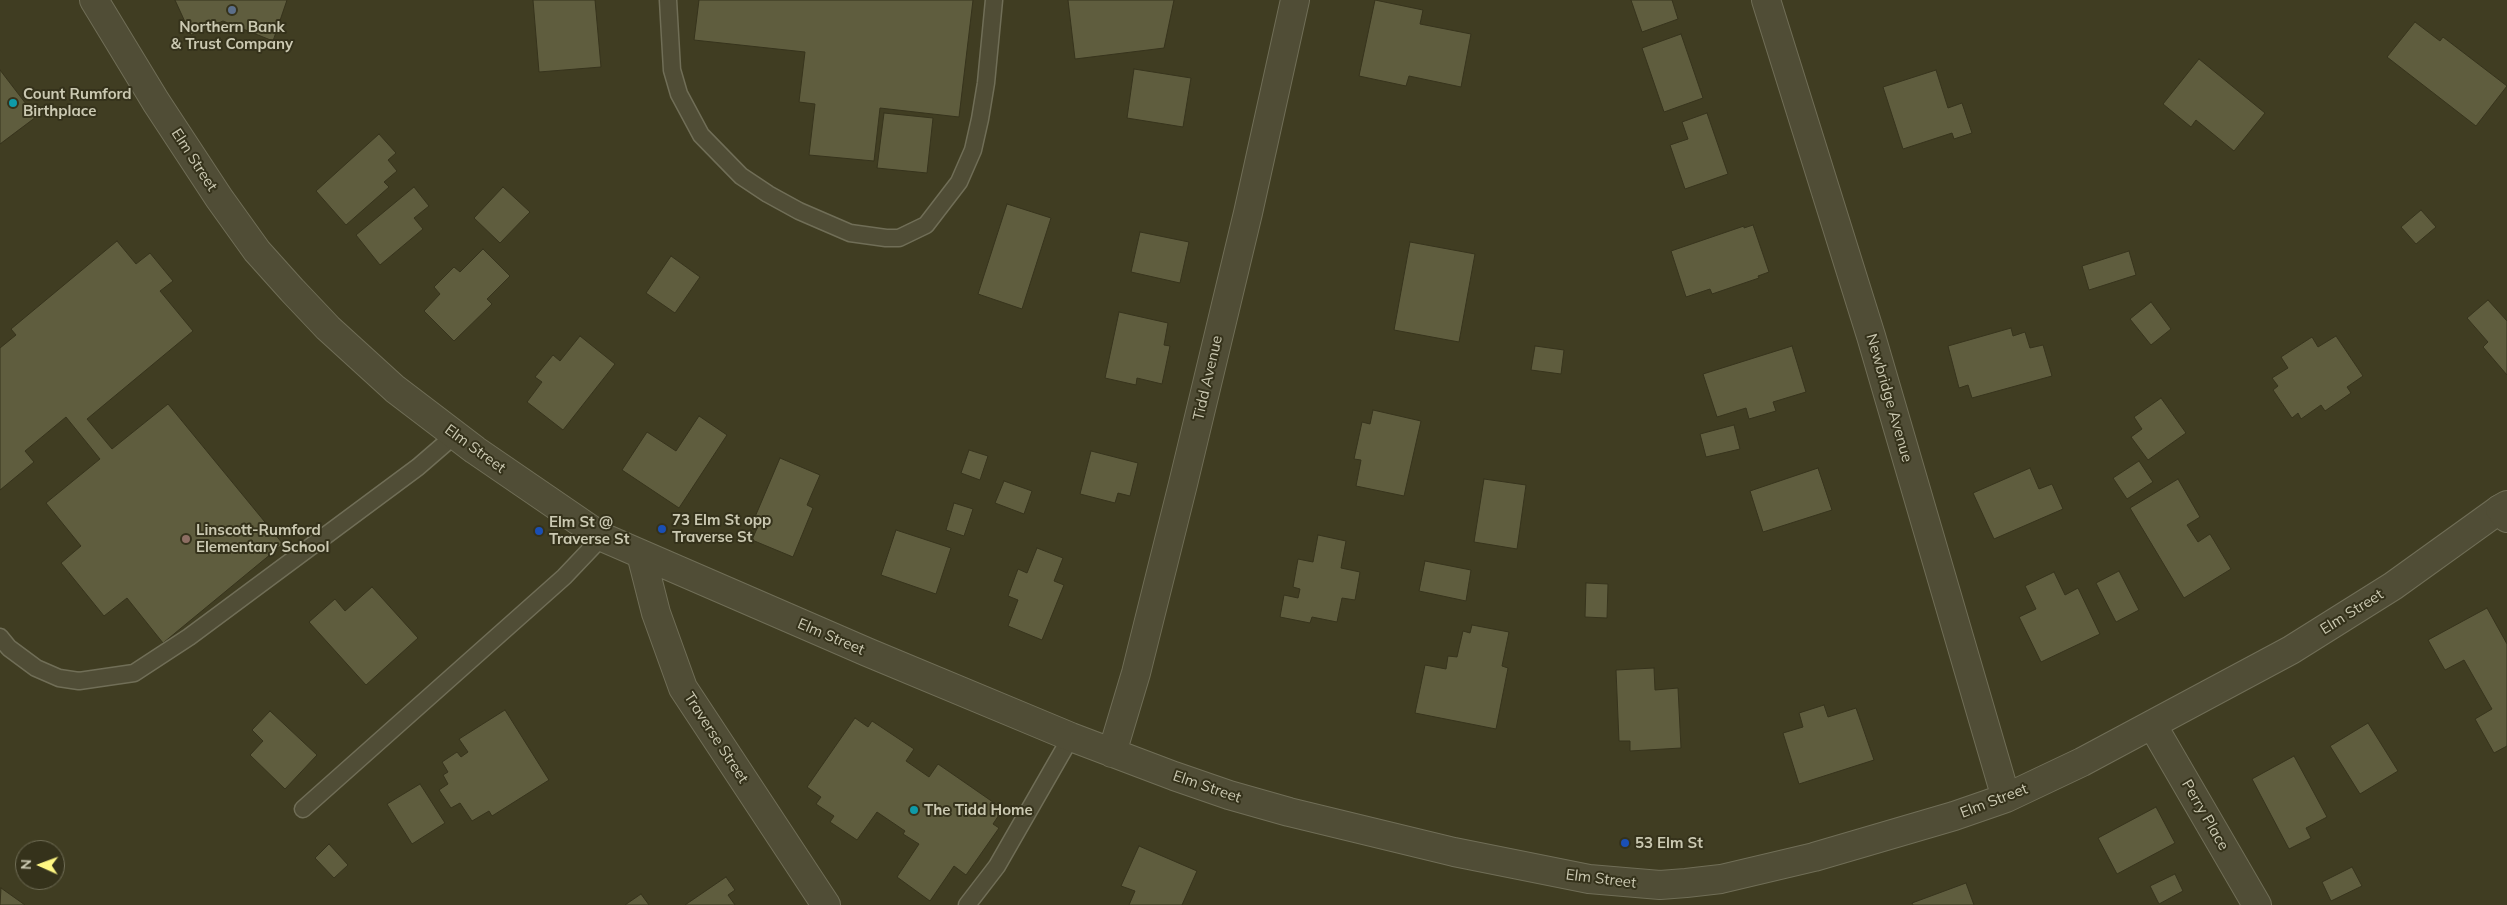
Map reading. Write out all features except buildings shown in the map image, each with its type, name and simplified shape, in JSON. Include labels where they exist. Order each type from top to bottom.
[{"type":"street","name":"Elm Street","points":[[94,0],[156,102],[257,251],[328,328],[394,389],[456,435],[602,537],[1071,737],[1229,795],[1370,834],[1655,895],[1721,878],[1814,858],[1906,832],[2006,798],[2153,726],[2291,650],[2370,601],[2505,511]]},
{"type":"street","name":"Tidd Avenue","points":[[1112,753],[1136,673],[1183,484],[1248,213],[1295,0]]},
{"type":"street","name":"Newbridge Avenue","points":[[1766,0],[1871,336],[2006,798]]},
{"type":"street","name":"Traverse Street","points":[[641,554],[663,635],[683,688],[826,905]]},
{"type":"street","name":"Perry Place","points":[[2153,726],[2257,905]]},
{"type":"lane","points":[[668,0],[672,70],[679,94],[701,135],[741,176],[768,194],[799,211],[850,233],[886,238],[899,238],[926,225],[959,182],[973,150],[980,119],[986,83],[994,0]]},
{"type":"lane","points":[[0,636],[9,648],[36,668],[59,678],[79,681],[134,673],[189,637],[418,467],[456,435]]},
{"type":"lane","points":[[303,809],[564,577],[602,537]]},
{"type":"lane","points":[[967,905],[997,866],[1071,737]]},
{"type":"place","name":"Northern Bank & Trust Company","points":[[232,10]]},
{"type":"place","name":"Count Rumford Birthplace","points":[[13,103]]},
{"type":"place","name":"73 Elm St opp Traverse St","points":[[662,529]]},
{"type":"place","name":"Elm St @ Traverse St","points":[[539,531]]},
{"type":"place","name":"Linscott-Rumford Elementary School","points":[[186,539]]},
{"type":"place","name":"The Tidd Home","points":[[914,810]]},
{"type":"place","name":"53 Elm St","points":[[1625,843]]}]
